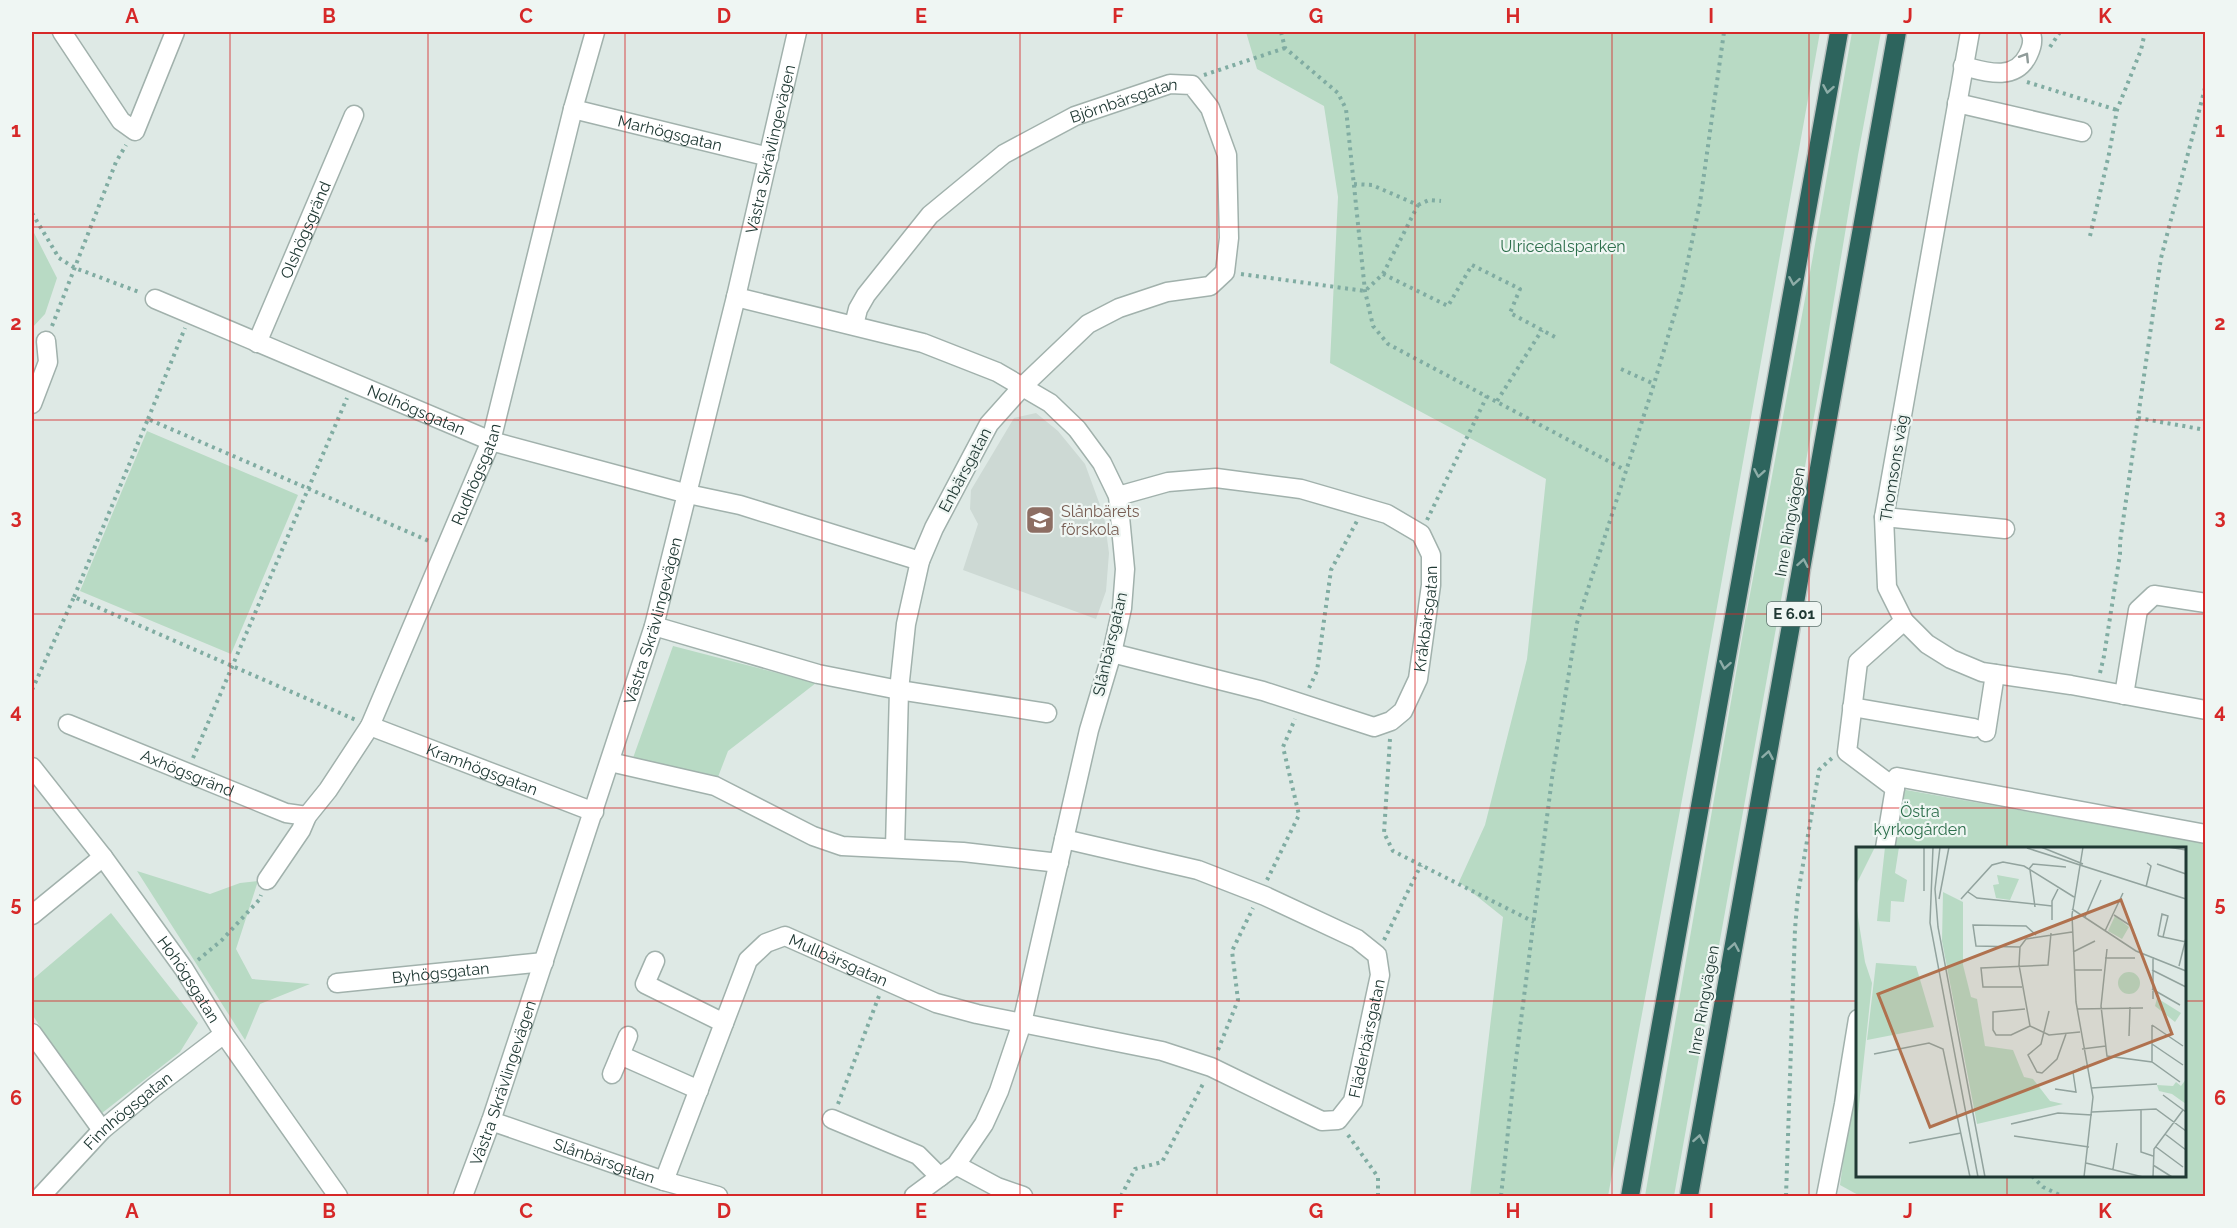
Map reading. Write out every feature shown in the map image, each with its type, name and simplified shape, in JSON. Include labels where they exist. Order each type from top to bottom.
[{"type":"highway","points":[[1630,1197],[1839,32]]},
{"type":"highway","name":"Inre Ringvägen","points":[[1689,1197],[1897,32]]},
{"type":"street","points":[[62,32],[121,121],[135,131],[175,32]]},
{"type":"street","name":"Rudhögsgatan","points":[[267,880],[301,830],[307,816],[328,790],[370,726],[490,441],[573,109],[595,32]]},
{"type":"street","name":"Västra Skrävlingevägen","points":[[463,1197],[491,1121],[654,626],[736,297],[797,32]]},
{"type":"street","name":"Thomsons väg","points":[[1970,32],[1884,517],[1887,587],[1904,621],[1927,644],[1951,659],[1982,672],[2205,710]]},
{"type":"street","points":[[1964,66],[1999,73],[2007,73],[2018,68],[2027,58],[2032,46],[2030,32]]},
{"type":"street","name":"Björnbärsgatan","points":[[854,325],[858,309],[866,295],[930,215],[1004,154],[1075,116],[1170,84],[1192,85],[1210,108],[1227,155],[1229,238],[1225,272]]},
{"type":"street","points":[[1957,103],[2082,132]]},
{"type":"street","name":"Marhögsgatan","points":[[573,109],[769,157]]},
{"type":"street","name":"Olshögsgränd","points":[[256,343],[354,116]]},
{"type":"street","points":[[1023,386],[1088,324],[1119,308],[1167,292],[1210,286],[1225,272]]},
{"type":"street","name":"Slånbärsgatan","points":[[736,297],[854,325],[941,350],[997,372],[1050,403],[1077,429],[1102,463],[1118,496],[1125,569],[1122,608],[1112,652],[1089,730],[1022,1023],[999,1090],[984,1124],[956,1164],[914,1197]]},
{"type":"street","name":"Nolhögsgatan","points":[[155,299],[490,441],[688,494],[740,505],[920,561]]},
{"type":"street","points":[[32,404],[48,362],[46,341]]},
{"type":"street","name":"Enbärsgatan","points":[[895,848],[899,690],[906,624],[920,561],[934,528],[989,424],[1023,386]]},
{"type":"street","points":[[1118,496],[1168,482],[1216,478],[1301,489],[1387,514],[1421,534]]},
{"type":"street","points":[[1884,517],[2005,529]]},
{"type":"street","name":"Kråkbärsgatan","points":[[1391,721],[1403,711],[1418,679],[1431,585],[1431,555],[1421,534]]},
{"type":"street","points":[[2124,695],[2138,610],[2154,595],[2205,603]]},
{"type":"street","points":[[1895,788],[1847,752],[1858,662],[1904,621]]},
{"type":"street","points":[[654,626],[818,674],[899,690],[1047,713]]},
{"type":"street","points":[[1112,652],[1263,691],[1374,727],[1391,721]]},
{"type":"street","points":[[1852,708],[1980,730],[1995,674]]},
{"type":"street","name":"Axhögsgränd","points":[[68,724],[286,813],[307,816]]},
{"type":"street","name":"Kramhögsgatan","points":[[370,726],[594,812]]},
{"type":"street","points":[[610,762],[715,786],[813,836],[842,846],[963,852],[1059,863]]},
{"type":"street","name":"Hohögsgatan","points":[[32,767],[104,857],[184,969],[224,1034],[338,1197]]},
{"type":"street","points":[[1885,847],[1897,777],[2205,834]]},
{"type":"street","name":"Fläderbärsgatan","points":[[1022,1023],[1152,1049],[1211,1067],[1322,1120],[1338,1119],[1353,1101],[1380,975],[1377,954],[1357,939],[1260,894],[1198,870],[1064,839]]},
{"type":"street","points":[[32,915],[104,857]]},
{"type":"street","name":"Mullbärsgatan","points":[[664,1181],[748,960],[766,943],[785,936],[936,1003],[1022,1023]]},
{"type":"street","points":[[655,961],[645,984],[724,1023]]},
{"type":"street","name":"Byhögsgatan","points":[[338,983],[544,962]]},
{"type":"street","points":[[1826,1197],[1856,1026]]},
{"type":"street","points":[[32,1033],[102,1130]]},
{"type":"street","name":"Finnhögsgatan","points":[[40,1197],[102,1130],[224,1034]]},
{"type":"street","points":[[612,1074],[628,1036]]},
{"type":"street","points":[[620,1055],[699,1090]]},
{"type":"street","points":[[832,1119],[918,1155],[940,1177]]},
{"type":"street","name":"Slånbärsgatan","points":[[491,1121],[664,1181],[718,1197]]},
{"type":"street","points":[[956,1164],[997,1187],[1023,1197]]},
{"type":"path","points":[[1281,32],[1285,48],[1338,93],[1346,109],[1365,291],[1373,326],[1388,344],[1625,470]]},
{"type":"path","points":[[1501,1197],[1552,778],[1577,623],[1682,289],[1697,214],[1724,32]]},
{"type":"path","points":[[2090,236],[2109,154],[2116,110],[2141,50],[2145,32]]},
{"type":"path","points":[[1192,85],[1207,73],[1285,48]]},
{"type":"path","points":[[2020,80],[2116,110]]},
{"type":"path","points":[[2096,690],[2104,656],[2118,566],[2161,258],[2205,84]]},
{"type":"path","points":[[46,341],[116,162],[135,131]]},
{"type":"path","points":[[1354,184],[1372,185],[1418,205]]},
{"type":"path","points":[[1365,291],[1383,274],[1418,205],[1429,200],[1441,201]]},
{"type":"path","points":[[32,213],[58,258],[75,268],[155,299]]},
{"type":"path","points":[[1383,274],[1449,306],[1472,266],[1520,289],[1510,313],[1556,337]]},
{"type":"path","points":[[1225,272],[1365,291]]},
{"type":"path","points":[[32,690],[74,597],[190,315]]},
{"type":"path","points":[[1497,401],[1542,330]]},
{"type":"path","points":[[1621,369],[1654,384]]},
{"type":"path","points":[[188,772],[353,382]]},
{"type":"path","points":[[1421,534],[1487,396]]},
{"type":"path","points":[[2138,418],[2205,430]]},
{"type":"path","points":[[148,419],[446,549]]},
{"type":"path","points":[[1121,1197],[1135,1169],[1162,1162],[1211,1067],[1238,1000],[1232,951],[1299,815],[1283,747],[1317,671],[1331,570],[1364,508]]},
{"type":"path","points":[[74,597],[370,726]]},
{"type":"path","points":[[1391,721],[1384,833],[1393,851],[1534,922]]},
{"type":"path","points":[[1786,1197],[1798,894],[1819,770],[1827,760],[1847,752]]},
{"type":"path","points":[[1377,954],[1420,865]]},
{"type":"path","points":[[184,969],[208,953],[222,940],[259,900],[267,880]]},
{"type":"path","points":[[832,1119],[885,981]]},
{"type":"path","points":[[1338,1119],[1378,1177],[1378,1197]]},
{"type":"path","points":[[2033,1177],[2043,1187],[2062,1197]]},
{"type":"shaded area","name":"Slånbärets förskola","points":[[1036,413],[1058,431],[1085,464],[1104,516],[1109,553],[1106,591],[1096,619],[963,570],[978,524],[970,509],[971,490],[1014,418]]},
{"type":"green space","name":"Ulricedalsparken","points":[[1246,32],[1820,32],[1695,730],[1608,1196],[1470,1196],[1503,917],[1459,882],[1485,825],[1527,659],[1546,479],[1330,363],[1338,197],[1324,106],[1257,69]]},
{"type":"green space","points":[[1852,32],[1881,32],[1822,372],[1674,1196],[1645,1196],[1745,621]]},
{"type":"green space","points":[[32,229],[57,278],[45,314],[32,328]]},
{"type":"green space","points":[[147,431],[298,495],[231,654],[80,591]]},
{"type":"green space","points":[[673,646],[816,683],[728,751],[718,777],[633,758]]},
{"type":"green space","name":"Östra kyrkogården","points":[[1895,788],[2205,843],[2205,1196],[1860,1196],[1840,1185],[1856,1065],[1856,1177],[2186,1177],[2186,847],[1886,847]]},
{"type":"green space","points":[[137,871],[210,894],[240,883],[258,881],[236,949],[252,979],[310,984],[260,1004],[245,1040]]},
{"type":"green space","points":[[111,913],[198,1023],[180,1052],[97,1117],[32,1014],[32,980]]},
{"type":"place","name":"Slånbärets förskola","points":[[1040,520]]}]
